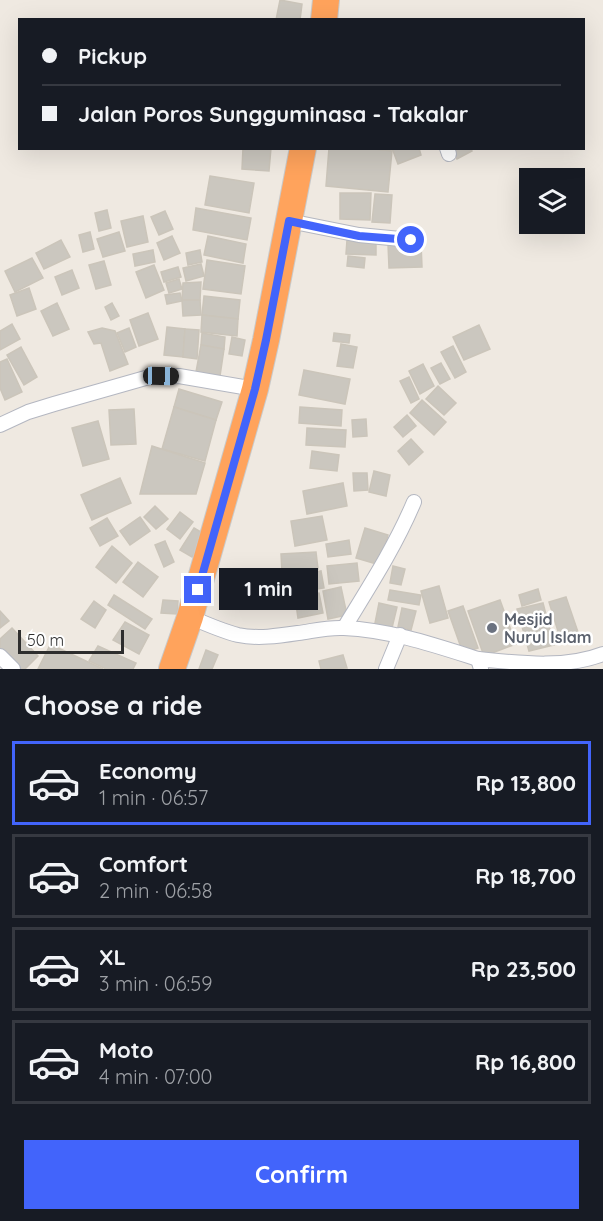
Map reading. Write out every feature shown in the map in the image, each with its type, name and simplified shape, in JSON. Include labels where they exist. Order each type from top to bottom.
[{"type":"highway","points":[[324,18],[326,0]]},
{"type":"highway","points":[[172,669],[200,621],[266,340],[303,150]]},
{"type":"street","points":[[289,221],[359,236],[411,240]]},
{"type":"street","points":[[0,425],[28,412],[150,377],[179,376],[255,389]]},
{"type":"street","points":[[344,628],[386,560],[414,502]]},
{"type":"street","points":[[200,621],[239,635],[267,637],[331,628],[400,635],[480,664],[561,663],[603,654]]},
{"type":"street","points":[[386,669],[400,635]]},
{"type":"street","points":[[0,656],[13,669]]},
{"type":"building","points":[[280,0],[302,4],[300,18],[276,18]]},
{"type":"building","points":[[243,150],[271,150],[269,171],[242,169]]},
{"type":"building","points":[[329,150],[392,151],[388,192],[326,186]]},
{"type":"building","points":[[393,150],[420,150],[421,155],[398,164]]},
{"type":"building","points":[[452,150],[472,151],[457,159]]},
{"type":"building","points":[[210,176],[254,183],[249,213],[205,205]]},
{"type":"building","points":[[340,193],[371,193],[370,220],[340,219]]},
{"type":"building","points":[[375,194],[392,195],[390,223],[372,222]]},
{"type":"building","points":[[196,208],[251,218],[247,240],[193,230]]},
{"type":"building","points":[[107,210],[111,228],[99,231],[95,213]]},
{"type":"building","points":[[165,211],[173,229],[159,235],[151,217]]},
{"type":"building","points":[[143,216],[148,242],[127,247],[121,221]]},
{"type":"building","points":[[90,232],[94,249],[83,252],[79,235]]},
{"type":"building","points":[[119,232],[125,251],[103,257],[97,239]]},
{"type":"building","points":[[172,236],[180,253],[164,260],[157,243]]},
{"type":"building","points":[[208,236],[246,244],[243,263],[204,255]]},
{"type":"building","points":[[61,240],[70,257],[44,269],[36,253]]},
{"type":"building","points":[[347,240],[376,241],[376,255],[346,254]]},
{"type":"building","points":[[421,243],[422,267],[389,268],[388,244]]},
{"type":"building","points":[[153,250],[155,262],[135,266],[133,254]]},
{"type":"building","points":[[200,250],[202,262],[188,265],[186,253]]},
{"type":"building","points":[[348,256],[365,258],[364,268],[347,266]]},
{"type":"building","points":[[32,258],[43,278],[15,292],[5,271]]},
{"type":"building","points":[[207,260],[245,266],[241,294],[203,289]]},
{"type":"building","points":[[104,261],[111,285],[96,289],[89,265]]},
{"type":"building","points":[[201,264],[204,276],[186,281],[183,268]]},
{"type":"building","points":[[154,265],[164,290],[146,298],[136,272]]},
{"type":"building","points":[[178,267],[181,277],[164,282],[161,272]]},
{"type":"building","points":[[72,270],[79,288],[62,295],[55,277]]},
{"type":"building","points":[[179,279],[182,289],[169,293],[166,283]]},
{"type":"building","points":[[201,282],[200,300],[182,300],[183,283]]},
{"type":"building","points":[[29,288],[36,309],[17,316],[10,295]]},
{"type":"building","points":[[180,293],[182,301],[167,304],[165,295]]},
{"type":"building","points":[[204,296],[240,300],[238,319],[202,315]]},
{"type":"building","points":[[182,300],[200,300],[201,315],[183,316]]},
{"type":"building","points":[[57,303],[69,329],[53,336],[41,311]]},
{"type":"building","points":[[112,303],[119,316],[111,320],[105,307]]},
{"type":"building","points":[[148,313],[158,339],[139,346],[130,320]]},
{"type":"building","points":[[202,315],[238,319],[237,336],[201,332]]},
{"type":"building","points":[[12,324],[20,339],[0,350],[0,331]]},
{"type":"building","points":[[479,325],[490,349],[464,360],[453,337]]},
{"type":"building","points":[[167,327],[185,329],[183,357],[164,355]]},
{"type":"building","points":[[102,328],[115,331],[128,364],[110,371],[101,343],[94,344],[88,332]]},
{"type":"building","points":[[129,328],[136,347],[125,352],[117,333]]},
{"type":"building","points":[[185,329],[199,330],[197,359],[183,357]]},
{"type":"building","points":[[202,333],[225,337],[224,349],[201,345]]},
{"type":"building","points":[[334,333],[350,335],[349,343],[333,341]]},
{"type":"building","points":[[232,337],[245,340],[242,356],[229,354]]},
{"type":"building","points":[[341,344],[357,347],[353,368],[337,366]]},
{"type":"building","points":[[201,345],[224,349],[220,376],[196,372]]},
{"type":"building","points":[[453,346],[466,372],[455,378],[441,352]]},
{"type":"building","points":[[21,347],[37,377],[24,385],[7,355]]},
{"type":"building","points":[[7,359],[22,392],[5,400],[0,388],[0,362]]},
{"type":"building","points":[[441,363],[450,379],[440,384],[431,368]]},
{"type":"building","points":[[423,364],[434,386],[420,394],[409,371]]},
{"type":"building","points":[[304,370],[350,379],[345,404],[299,395]]},
{"type":"building","points":[[409,377],[419,399],[411,403],[400,381]]},
{"type":"building","points":[[438,386],[456,403],[444,415],[426,399]]},
{"type":"building","points":[[179,389],[222,402],[216,420],[174,407]]},
{"type":"building","points":[[422,400],[446,422],[434,435],[410,413]]},
{"type":"building","points":[[174,407],[216,420],[205,461],[162,449]]},
{"type":"building","points":[[300,407],[342,410],[341,426],[299,423]]},
{"type":"building","points":[[134,409],[136,444],[111,445],[109,410]]},
{"type":"building","points":[[407,415],[416,426],[403,437],[394,427]]},
{"type":"building","points":[[366,419],[367,436],[353,437],[352,420]]},
{"type":"building","points":[[98,421],[109,459],[83,466],[72,428]]},
{"type":"building","points":[[307,428],[346,430],[345,447],[306,445]]},
{"type":"building","points":[[411,439],[423,452],[409,465],[398,451]]},
{"type":"building","points":[[152,446],[205,463],[196,494],[140,494]]},
{"type":"building","points":[[312,451],[339,455],[337,471],[310,468]]},
{"type":"building","points":[[374,471],[390,475],[386,496],[369,492]]},
{"type":"building","points":[[353,473],[367,473],[368,490],[354,491]]},
{"type":"building","points":[[120,478],[131,503],[92,520],[81,495]]},
{"type":"building","points":[[343,483],[347,506],[307,514],[303,491]]},
{"type":"building","points":[[155,506],[168,519],[156,529],[144,517]]},
{"type":"building","points":[[180,512],[193,522],[180,539],[167,529]]},
{"type":"building","points":[[322,516],[327,540],[295,546],[291,521]]},
{"type":"building","points":[[140,517],[150,531],[130,545],[120,531]]},
{"type":"building","points":[[107,518],[118,536],[100,546],[90,528]]},
{"type":"building","points":[[194,528],[206,535],[192,557],[180,550]]},
{"type":"building","points":[[365,528],[388,535],[380,565],[356,558]]},
{"type":"building","points":[[349,540],[351,554],[328,557],[326,544]]},
{"type":"building","points":[[165,541],[174,562],[164,567],[155,545]]},
{"type":"building","points":[[112,546],[132,563],[116,583],[96,567]]},
{"type":"building","points":[[316,552],[318,569],[282,572],[281,554]]},
{"type":"building","points":[[138,562],[158,577],[143,597],[123,582]]},
{"type":"building","points":[[357,563],[359,581],[329,584],[327,566]]},
{"type":"building","points":[[393,566],[405,569],[401,585],[390,583]]},
{"type":"building","points":[[321,571],[324,588],[292,593],[289,577]]},
{"type":"building","points":[[439,586],[448,618],[430,623],[421,591]]},
{"type":"building","points":[[341,587],[347,615],[328,619],[323,591]]},
{"type":"building","points":[[538,589],[541,600],[522,606],[519,595]]},
{"type":"building","points":[[390,590],[421,595],[419,605],[388,600]]},
{"type":"building","points":[[319,593],[323,613],[298,618],[295,597]]},
{"type":"building","points":[[114,595],[152,619],[145,629],[108,605]]},
{"type":"building","points":[[566,597],[579,635],[561,641],[549,602]]},
{"type":"building","points":[[163,600],[178,601],[177,614],[161,613]]},
{"type":"building","name":"Mesjid Nurul Islam","points":[[500,600],[516,644],[484,656],[468,611]]},
{"type":"building","points":[[94,601],[106,610],[95,628],[81,619]]},
{"type":"building","points":[[379,603],[397,607],[391,632],[374,628]]},
{"type":"building","points":[[543,603],[554,645],[529,651],[517,609]]},
{"type":"building","points":[[463,606],[478,648],[463,653],[448,611]]},
{"type":"building","points":[[402,608],[416,611],[411,630],[398,627]]},
{"type":"building","points":[[0,611],[9,621],[0,628]]},
{"type":"building","points":[[125,622],[149,635],[139,654],[113,640]]},
{"type":"building","points":[[12,628],[38,656],[25,669],[17,669],[0,651],[0,639]]},
{"type":"building","points":[[50,645],[54,646],[103,669],[38,669]]},
{"type":"building","points":[[98,646],[136,663],[133,669],[106,669],[89,661]]},
{"type":"building","points":[[206,650],[218,655],[212,669],[199,669]]},
{"type":"building","points":[[343,655],[347,668],[321,669],[319,661]]},
{"type":"place","name":"Mesjid Nurul Islam","points":[[492,628]]},
{"type":"route","points":[[198,590],[255,389],[289,221],[359,236],[411,240]]}]
